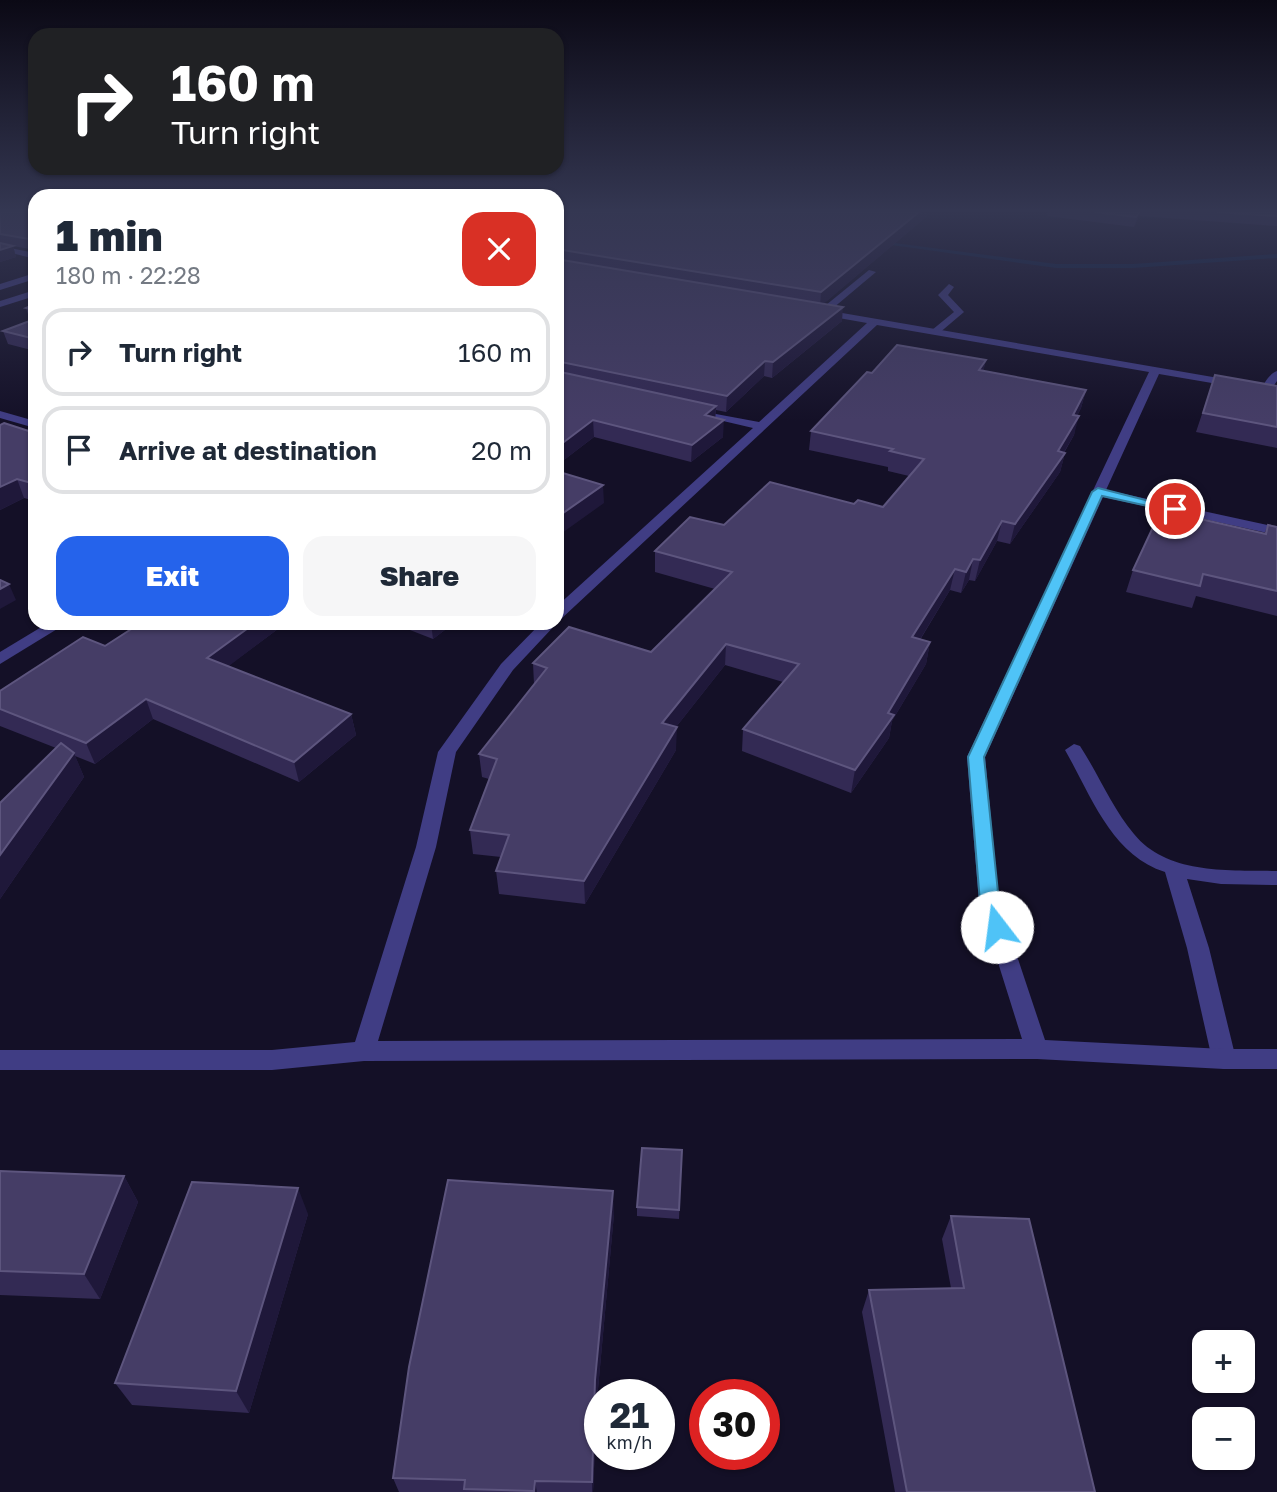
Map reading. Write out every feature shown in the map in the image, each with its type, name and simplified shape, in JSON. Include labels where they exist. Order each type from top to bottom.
[{"type":"street","points":[[823,312],[860,282]]},
{"type":"street","points":[[935,332],[959,312],[943,295],[949,287]]},
{"type":"street","points":[[0,304],[28,295]]},
{"type":"street","points":[[810,310],[1272,390],[1277,374]]},
{"type":"street","points":[[564,609],[874,321]]},
{"type":"street","points":[[1037,1049],[989,902],[976,757],[1155,370]]},
{"type":"street","points":[[679,408],[761,426]]},
{"type":"street","points":[[4,418],[28,423]]},
{"type":"street","points":[[1098,492],[1277,531]]},
{"type":"street","points":[[0,659],[48,630]]},
{"type":"street","points":[[364,1051],[426,847],[447,752],[507,667],[543,630]]},
{"type":"street","points":[[1074,750],[1133,846],[1174,870],[1232,877],[1277,878]]},
{"type":"street","points":[[1174,870],[1198,948],[1224,1059]]},
{"type":"street","points":[[0,1060],[272,1060],[364,1051],[1037,1049],[1224,1059],[1277,1059]]},
{"type":"building","points":[[564,282],[691,282],[843,307],[773,362],[765,361],[727,396],[564,363]]},
{"type":"building","points":[[757,282],[834,282],[821,292]]},
{"type":"building","points":[[28,322],[28,337],[3,331]]},
{"type":"building","points":[[897,345],[986,360],[979,370],[1086,390],[1073,415],[1079,416],[1058,451],[1065,453],[1015,524],[1002,521],[980,560],[973,559],[966,572],[955,569],[912,637],[930,642],[888,713],[894,715],[855,770],[743,729],[799,664],[726,644],[662,723],[677,727],[584,881],[496,871],[509,835],[470,830],[497,759],[479,754],[547,668],[533,663],[569,627],[651,652],[732,572],[655,551],[690,517],[724,525],[770,482],[854,504],[858,500],[883,507],[924,459],[890,451],[893,449],[811,431],[867,372],[872,373]]},
{"type":"building","points":[[564,373],[716,406],[705,415],[724,420],[692,445],[593,420],[564,442]]},
{"type":"building","points":[[1215,375],[1277,386],[1277,427],[1203,413]]},
{"type":"building","points":[[4,423],[28,431],[28,482],[17,479],[0,487],[0,425]]},
{"type":"building","points":[[564,473],[603,485],[564,512]]},
{"type":"building","points":[[1161,510],[1266,534],[1268,525],[1277,527],[1277,591],[1203,574],[1200,586],[1133,570]]},
{"type":"building","points":[[0,580],[9,584],[0,589]]},
{"type":"building","points":[[130,630],[245,630],[207,658],[351,714],[294,762],[146,699],[86,743],[0,709],[0,691],[83,637],[105,646]]},
{"type":"building","points":[[61,743],[74,753],[0,855],[0,803]]},
{"type":"building","points":[[642,1148],[682,1150],[679,1210],[637,1207]]},
{"type":"building","points":[[0,1171],[124,1176],[84,1274],[0,1271]]},
{"type":"building","points":[[448,1180],[613,1191],[595,1379],[584,1379],[584,1470],[592,1470],[592,1482],[535,1481],[534,1491],[464,1489],[465,1480],[393,1478],[409,1367]]},
{"type":"building","points":[[192,1182],[298,1188],[236,1391],[115,1383]]},
{"type":"building","points":[[951,1216],[1029,1219],[1095,1492],[907,1492],[869,1290],[964,1288]]},
{"type":"route","points":[[997,927],[989,902],[976,757],[1098,492],[1175,509]]}]
